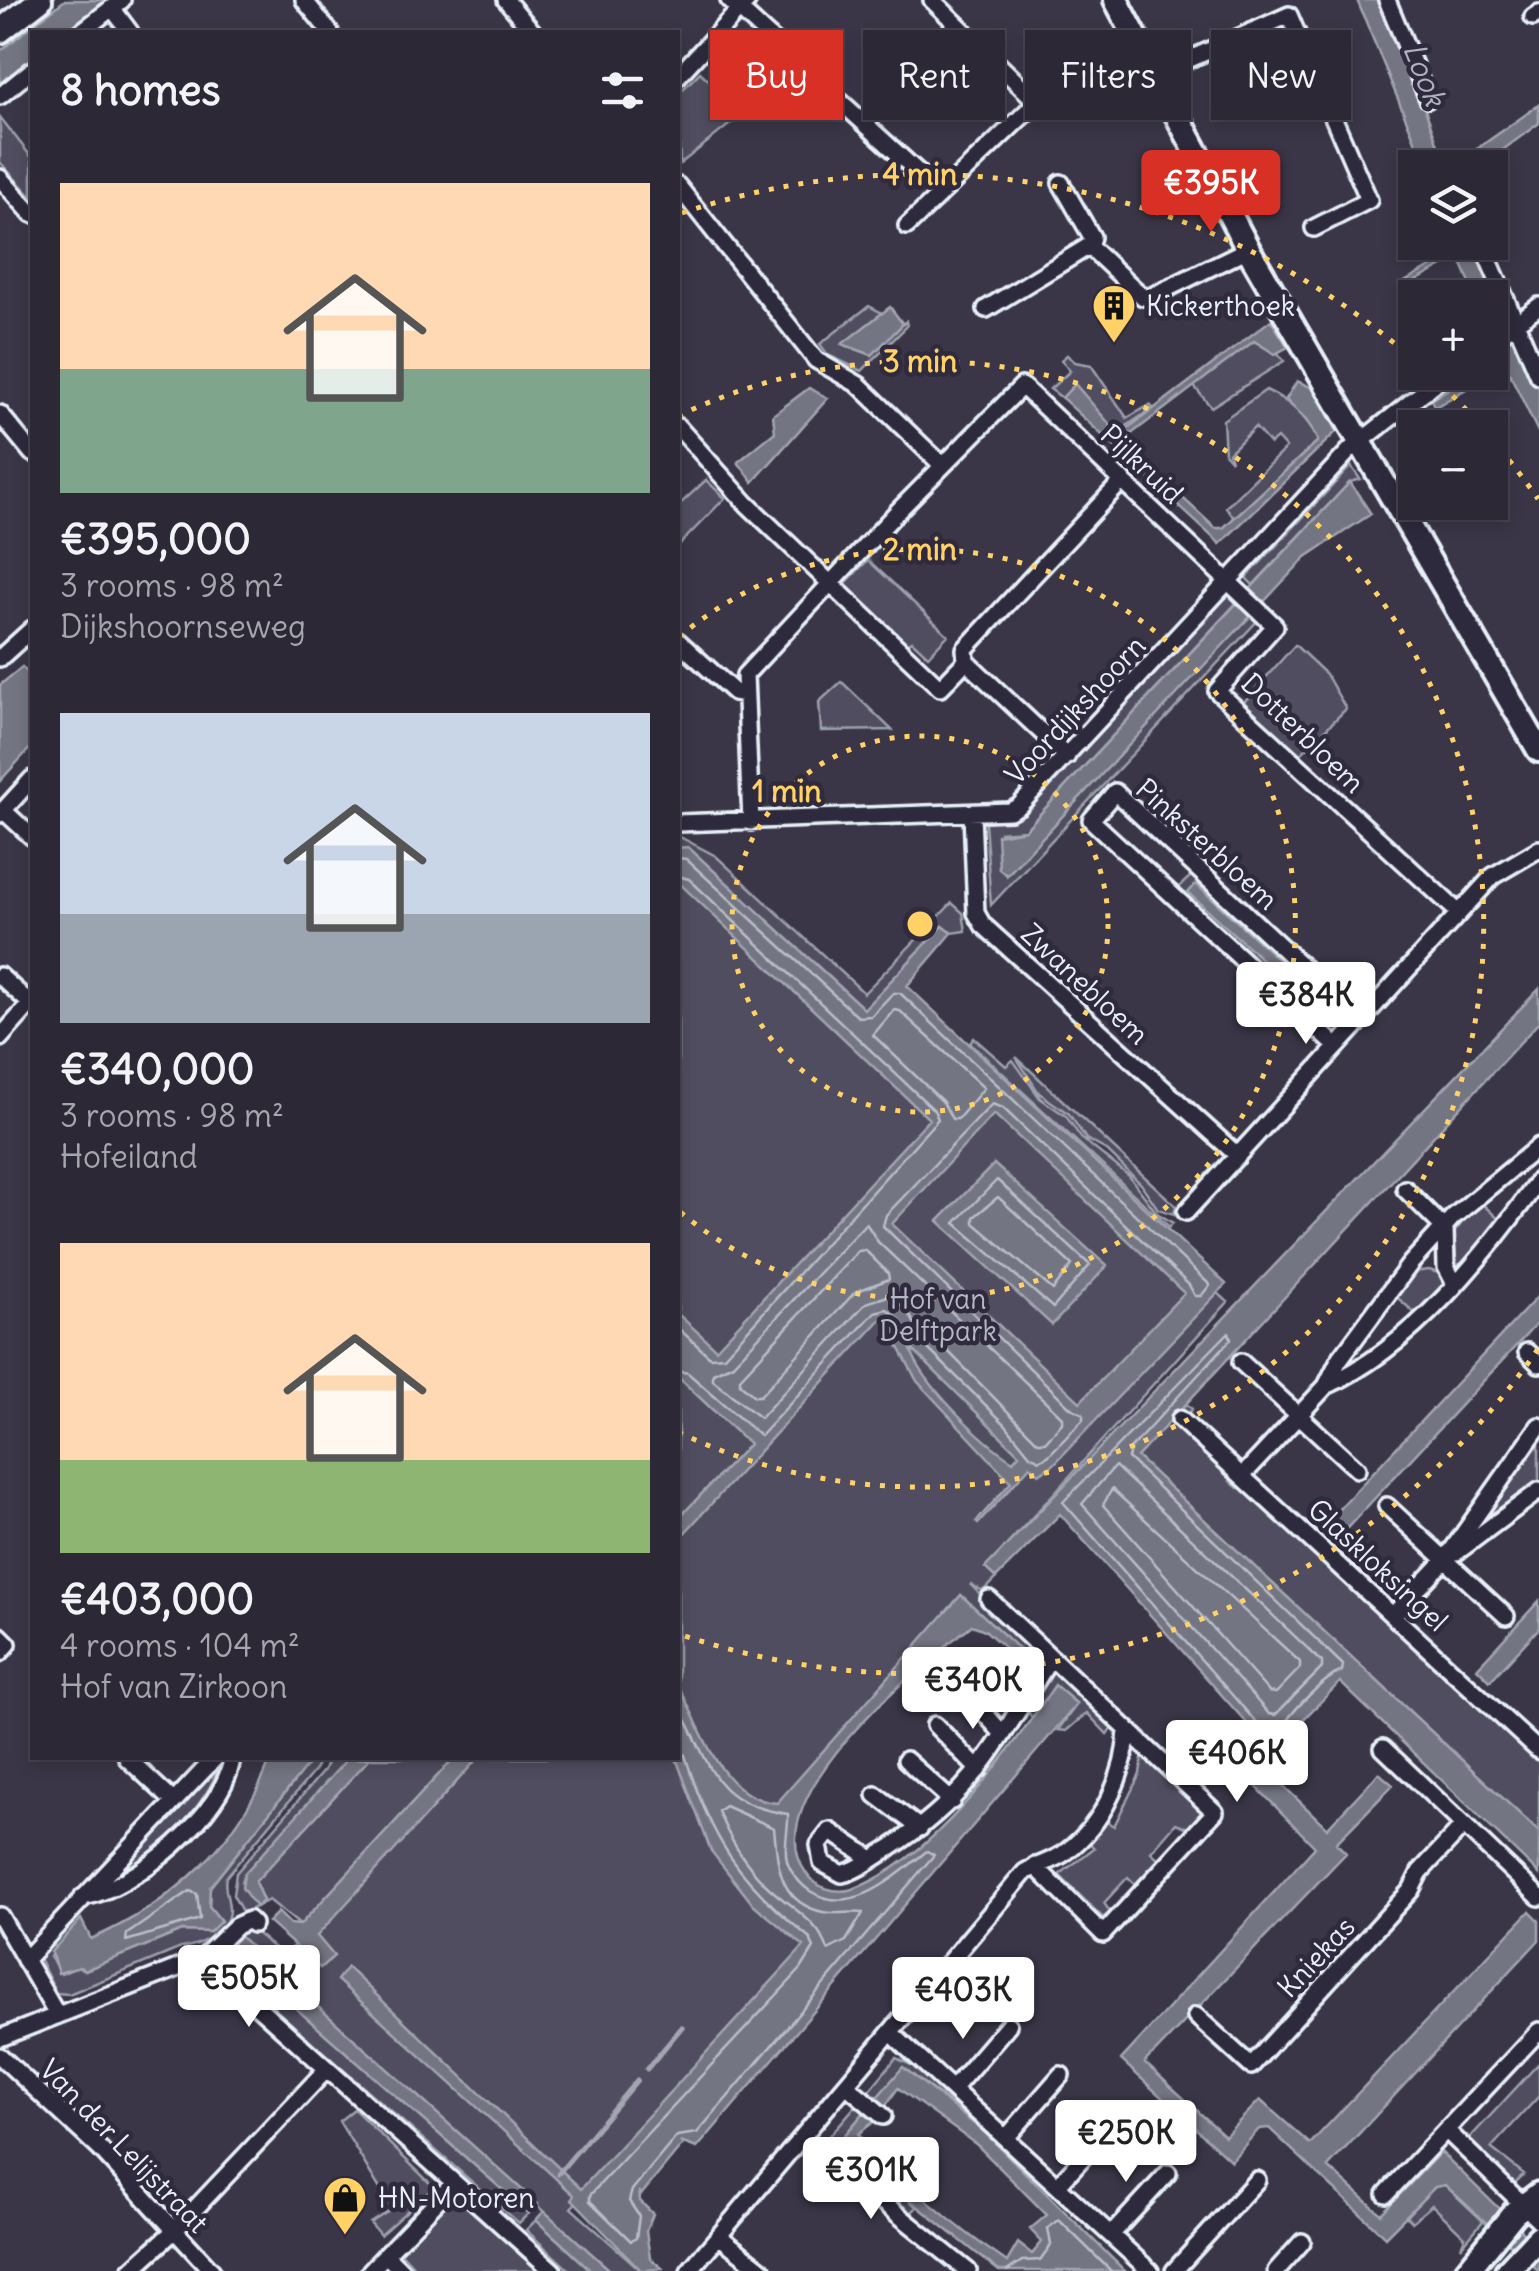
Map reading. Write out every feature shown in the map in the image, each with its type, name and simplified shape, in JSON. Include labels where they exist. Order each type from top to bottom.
[{"type":"street","points":[[9,16],[40,0]]},
{"type":"street","points":[[304,0],[328,30]]},
{"type":"street","points":[[506,0],[531,30]]},
{"type":"street","points":[[908,226],[1037,102],[932,0]]},
{"type":"street","points":[[1116,0],[1131,30]]},
{"type":"street","points":[[1387,0],[1428,99]]},
{"type":"street","points":[[680,74],[739,3],[942,193]]},
{"type":"street","points":[[84,30],[117,4],[129,30]]},
{"type":"street","points":[[1191,58],[1288,15],[1369,200],[1314,228]]},
{"type":"street","points":[[0,96],[30,72]]},
{"type":"street","points":[[1178,120],[1248,248],[1539,750]]},
{"type":"street","points":[[0,178],[30,212]]},
{"type":"street","points":[[986,309],[1089,246],[1092,236],[1061,183]]},
{"type":"street","points":[[680,189],[816,360],[859,385],[942,465],[745,675],[752,822]]},
{"type":"street","points":[[1089,246],[1143,296],[1150,297],[1248,248]]},
{"type":"street","points":[[1489,260],[1539,376]]},
{"type":"street","points":[[1508,329],[1539,306]]},
{"type":"street","name":"Pijlkruid","points":[[942,465],[1019,386],[1232,584]]},
{"type":"street","name":"Voordijkshoorn","points":[[680,824],[972,813],[1019,806],[1232,584],[1360,441],[1427,390]]},
{"type":"street","points":[[0,414],[30,451]]},
{"type":"street","points":[[680,430],[710,467],[940,688],[1122,480]]},
{"type":"street","name":"Dotterbloem","points":[[1232,584],[1274,626],[1217,691],[1458,912]]},
{"type":"street","points":[[0,658],[29,640]]},
{"type":"street","points":[[680,643],[734,692],[744,694]]},
{"type":"street","points":[[966,655],[1067,756]]},
{"type":"street","points":[[30,781],[2,813],[30,835]]},
{"type":"street","name":"Pinksterbloem","points":[[1337,1047],[1090,820],[1115,792],[1361,1020]]},
{"type":"street","name":"Zwanebloem","points":[[972,813],[976,914],[984,925],[1238,1156]]},
{"type":"street","points":[[1186,1212],[1493,876],[1539,849]]},
{"type":"street","points":[[0,976],[30,1001]]},
{"type":"street","points":[[0,1038],[30,1005]]},
{"type":"street","points":[[1244,1474],[1326,1386],[1339,1360],[1410,1264],[1452,1218],[1539,1146]]},
{"type":"street","points":[[1326,1386],[1353,1374],[1456,1284],[1491,1246],[1539,1180]]},
{"type":"street","points":[[1405,1190],[1445,1229],[1446,1266],[1456,1284]]},
{"type":"street","points":[[1410,1264],[1446,1266]]},
{"type":"street","points":[[1241,1362],[1357,1469]]},
{"type":"street","name":"Glaskloksingel","points":[[1180,1419],[1244,1474],[1539,1751]]},
{"type":"street","points":[[1394,1614],[1445,1560],[1538,1428]]},
{"type":"street","points":[[1445,1560],[1539,1491]]},
{"type":"street","points":[[1387,1506],[1506,1616]]},
{"type":"street","points":[[989,1599],[1216,1812],[1102,1934],[1035,1866]]},
{"type":"street","points":[[0,1636],[8,1644],[0,1653]]},
{"type":"street","points":[[872,1859],[920,1828],[952,1801],[979,1770],[1050,1658]]},
{"type":"street","points":[[998,1662],[1028,1693]]},
{"type":"street","points":[[968,1695],[1003,1734]]},
{"type":"street","points":[[935,1725],[979,1770]]},
{"type":"street","points":[[689,2271],[1025,1872],[1065,1853],[1100,1815],[1121,1771],[1127,1729]]},
{"type":"street","points":[[1383,1748],[1539,1896]]},
{"type":"street","points":[[129,1760],[173,1801]]},
{"type":"street","points":[[26,1960],[212,1760]]},
{"type":"street","points":[[83,1897],[107,1893],[140,1874],[184,1834],[210,1802],[232,1760]]},
{"type":"street","points":[[906,1760],[952,1801]]},
{"type":"street","points":[[876,1795],[920,1828]]},
{"type":"street","name":"Kniekas","points":[[1196,2016],[1251,2066],[1412,1890],[1420,1872],[1464,1825]]},
{"type":"street","points":[[0,1916],[56,2014]]},
{"type":"street","points":[[0,2038],[203,1958],[236,1926],[249,1920],[253,1924]]},
{"type":"street","points":[[203,1958],[553,2271]]},
{"type":"street","points":[[952,2089],[1008,2026]]},
{"type":"street","points":[[1386,2194],[1539,2030]]},
{"type":"street","points":[[890,2032],[1150,2271]]},
{"type":"street","name":"Van der Lelijstraat","points":[[0,2056],[100,2149],[212,2271]]},
{"type":"street","points":[[130,2271],[174,2231],[326,2070]]},
{"type":"street","points":[[1006,2138],[1061,2075]]},
{"type":"street","points":[[846,2085],[883,2116]]},
{"type":"street","points":[[1058,2185],[1113,2124]]},
{"type":"street","points":[[1446,2130],[1529,2208],[1490,2238],[1471,2270]]},
{"type":"street","points":[[802,2137],[968,2271]]},
{"type":"street","points":[[1111,2235],[1168,2173]]},
{"type":"street","points":[[1174,2271],[1257,2180]]},
{"type":"street","points":[[370,2271],[454,2183]]},
{"type":"street","points":[[719,2236],[764,2271]]},
{"type":"street","points":[[1511,2267],[1539,2237]]},
{"type":"street","points":[[1276,2271],[1302,2242]]},
{"type":"street","points":[[386,2254],[402,2271]]},
{"type":"green space","points":[[700,72],[710,81],[710,120],[735,120],[680,164],[680,92]]},
{"type":"green space","points":[[0,117],[30,155],[30,195],[0,162]]},
{"type":"green space","points":[[869,306],[882,313],[843,344],[872,355],[906,321],[907,326],[862,371],[828,355],[820,344]]},
{"type":"green space","points":[[1254,341],[1277,352],[1284,361],[1211,407],[1193,385]]},
{"type":"green space","points":[[1067,355],[1075,362],[1091,365],[1127,418],[1150,405],[1153,408],[1115,434],[1075,385],[1062,398],[1050,389],[1070,371],[1061,360]]},
{"type":"green space","points":[[1266,390],[1297,411],[1318,441],[1234,518],[1226,507],[1286,448],[1277,438],[1270,444],[1255,427],[1229,453],[1231,461],[1225,454],[1223,420]]},
{"type":"green space","points":[[1351,466],[1360,479],[1350,482],[1253,585],[1246,578]]},
{"type":"green space","points":[[706,480],[725,498],[680,544],[680,504]]},
{"type":"green space","points":[[868,560],[948,635],[928,656],[912,641],[908,644],[844,585]]},
{"type":"green space","points":[[1231,592],[1239,600],[1025,830],[1000,832],[1007,875],[1252,613],[1259,619],[991,905],[985,822],[1016,818]]},
{"type":"green space","points":[[1295,645],[1326,674],[1346,709],[1300,755],[1243,703]]},
{"type":"green space","points":[[841,682],[892,730],[821,731],[819,702]]},
{"type":"green space","points":[[680,837],[716,856],[864,993],[952,903],[963,913],[966,931],[952,933],[943,926],[864,1009],[689,848],[680,848]]},
{"type":"green space","name":"Hof van Delftpark","points":[[680,860],[873,1034],[904,1003],[1228,1302],[986,1568],[996,1578],[983,1591],[970,1584],[1044,1659],[1030,1681],[1000,1655],[1006,1648],[1025,1666],[1030,1659],[961,1595],[770,1818],[817,1939],[571,2208],[642,2271],[611,2271],[271,1970],[226,1947],[529,2213],[519,2223],[220,1962],[217,1949],[243,1928],[251,1929],[284,1956],[467,1760],[680,1760],[680,1532],[770,1435],[680,1351]]},
{"type":"green space","points":[[1195,872],[1345,1011],[1328,1029],[1178,888]]},
{"type":"green space","points":[[974,1038],[1006,1066],[1013,1060],[1040,1098],[1066,1116],[1081,1138],[1129,1176],[1157,1213],[1173,1223],[1169,1227],[970,1043]]},
{"type":"green space","points":[[1016,1057],[1176,1206],[1174,1214],[1158,1209],[1141,1184],[1106,1150],[1086,1139],[1069,1114],[1039,1093]]},
{"type":"green space","points":[[1479,1201],[1502,1222],[1466,1262],[1457,1265],[1453,1234]]},
{"type":"green space","points":[[1429,1270],[1442,1274],[1445,1282],[1415,1313],[1393,1294],[1413,1272]]},
{"type":"green space","points":[[680,1379],[749,1444],[680,1517]]},
{"type":"green space","points":[[1185,1403],[1192,1409],[1178,1424],[1235,1475],[1230,1481],[1238,1488],[1243,1483],[1539,1762],[1539,1832],[1137,1457]]},
{"type":"green space","points":[[1539,1439],[1539,1481],[1472,1533]]},
{"type":"green space","points":[[1059,1672],[1115,1724],[1107,1734],[1087,1713],[1066,1731],[1058,1730],[1077,1704],[1055,1686],[1032,1718],[1027,1709],[1047,1676]]},
{"type":"green space","points":[[1143,1752],[1204,1810],[1188,1828],[1176,1823],[1151,1852],[1159,1859],[1135,1884],[1128,1877],[1104,1903],[1110,1912],[1103,1918],[1059,1875],[1094,1848],[1087,1840],[1105,1821],[1114,1826],[1140,1774]]},
{"type":"green space","points":[[311,1760],[320,1760],[226,1877],[229,1910],[218,1932],[69,1994],[56,1993],[38,1956],[51,1941],[55,1946],[50,1957],[61,1974],[77,1967],[85,1970],[182,1931],[210,1932],[221,1921],[209,1906],[210,1887]]},
{"type":"green space","points":[[328,1760],[348,1760],[244,1874],[241,1882],[262,1898],[255,1882],[368,1760],[452,1760],[300,1925],[269,1900],[243,1913],[233,1895],[236,1873],[324,1770]]},
{"type":"green space","points":[[220,1761],[215,1777],[192,1814],[141,1863],[108,1881]]},
{"type":"green space","points":[[896,2058],[916,2067],[986,2130],[903,2068],[875,2100],[867,2093]]},
{"type":"green space","points":[[1539,2063],[1539,2096],[1491,2148],[1524,2174],[1513,2185],[1468,2140]]},
{"type":"green space","points":[[858,2103],[866,2110],[838,2143],[917,2207],[911,2213],[828,2146],[827,2139]]},
{"type":"green space","points":[[354,2109],[434,2187],[380,2235],[370,2223],[392,2209],[339,2121]]},
{"type":"green space","points":[[1445,2185],[1483,2221],[1461,2247],[1465,2237],[1432,2205],[1412,2222],[1406,2216],[1435,2186]]},
{"type":"green space","points":[[452,2190],[539,2271],[418,2271],[397,2248]]},
{"type":"green space","points":[[536,2220],[592,2271],[570,2271],[526,2230]]},
{"type":"water","points":[[65,0],[108,0],[70,30],[30,30],[30,62],[0,85],[0,51]]},
{"type":"water","points":[[1357,0],[1378,0],[1411,71],[1440,150],[1419,150]]},
{"type":"water","points":[[1539,105],[1539,123],[1503,150],[1475,150]]},
{"type":"water","points":[[1443,260],[1454,260],[1417,280],[1408,280]]},
{"type":"water","points":[[1460,260],[1482,260],[1490,280],[1469,280]]},
{"type":"water","points":[[890,307],[903,324],[872,355],[842,344]]},
{"type":"water","points":[[1508,319],[1539,389],[1539,434],[1508,370]]},
{"type":"water","points":[[1271,320],[1288,347],[1275,354],[1254,341],[1122,441],[1215,528],[1223,528],[1318,441],[1308,422],[1286,399],[1297,381],[1313,388],[1337,431],[1220,544],[1062,398],[1075,384],[1119,435]]},
{"type":"water","points":[[809,388],[828,398],[753,482],[738,462],[775,432],[773,415]]},
{"type":"water","points":[[1447,390],[1464,390],[1435,407],[1431,400]]},
{"type":"water","points":[[1350,482],[1371,514],[1306,557],[1007,875],[999,869],[997,835],[1025,830]]},
{"type":"water","points":[[22,667],[30,674],[30,748],[0,781],[0,685]]},
{"type":"water","points":[[688,847],[864,1009],[943,926],[952,933],[907,986],[1226,1284],[1054,1464],[1039,1474],[1030,1466],[978,1524],[1011,1482],[917,1381],[883,1317],[680,1538],[680,1517],[749,1444],[680,1379],[680,1316],[716,1349],[929,1119],[680,884],[680,848]],"holes":[[[994,1114],[1184,1293],[1080,1402],[892,1224]],[[910,1347],[1019,1454],[1013,1461],[954,1410],[926,1377]]]},
{"type":"water","points":[[1196,884],[1331,1008],[1331,1013],[1324,1015],[1188,893]]},
{"type":"water","points":[[1539,989],[1539,1022],[1137,1457],[1539,1832],[1539,1874],[1340,1682],[1292,1731],[1296,1739],[1269,1772],[1327,1828],[1379,1773],[1393,1785],[1336,1843],[1346,1853],[1145,2063],[1225,2136],[1260,2100],[1310,2144],[1530,1911],[1539,1920],[1539,1940],[1328,2167],[1381,2214],[1441,2152],[1539,2248],[1539,2271],[1445,2185],[1435,2187],[1385,2237],[1269,2128],[1259,2129],[1231,2161],[1121,2060],[1315,1847],[1244,1774],[1261,1739],[1060,1514],[996,1578],[985,1568]]},
{"type":"water","points":[[994,1164],[1107,1266],[1052,1325],[938,1221]]},
{"type":"water","points":[[1539,1295],[1539,1321],[1337,1539],[1323,1526]]},
{"type":"water","points":[[961,1595],[1031,1660],[1025,1666],[985,1630],[972,1625],[882,1702],[822,1772],[803,1808],[796,1842],[810,1878],[826,1889],[840,1891],[883,1875],[940,1830],[967,1802],[1055,1685],[1077,1704],[697,2148],[680,2142],[683,2144],[641,2195],[639,2191],[640,2201],[653,2214],[646,2231],[650,2258],[662,2268],[642,2271],[572,2199],[574,2195],[337,1980],[347,1967],[581,2189],[804,1946],[752,1903],[711,1851],[677,1761],[680,1689],[727,1775],[757,1799],[777,1803]]},
{"type":"water","points":[[1539,1601],[1539,1628],[1490,1681],[1477,1668]]},
{"type":"water","points":[[270,1760],[311,1760],[210,1887],[209,1906],[221,1921],[210,1932],[182,1931],[85,1970],[80,1967],[58,1973],[51,1952],[81,1919],[91,1939],[121,1925],[175,1889],[222,1843],[258,1789]]},
{"type":"water","points":[[346,1760],[368,1760],[255,1882],[263,1901],[256,1907],[242,1888],[244,1874]]},
{"type":"water","points":[[452,1760],[476,1760],[317,1936],[334,1956],[320,1968],[268,1922],[278,1912],[290,1924],[300,1925]]},
{"type":"water","points":[[237,1934],[538,2204],[529,2213],[226,1947]]},
{"type":"water","points":[[903,2067],[984,2132],[1125,2271],[999,2271],[838,2143]],"holes":[[[898,2088],[977,2145],[1047,2215],[1030,2229],[1042,2242],[1032,2254],[1018,2243],[1007,2262],[929,2203],[858,2134],[875,2121]]]},
{"type":"water","points":[[544,2211],[611,2271],[592,2271],[536,2220]]},
{"type":"waterway","points":[[647,2069],[682,2027]]},
{"type":"waterway","points":[[558,2174],[637,2080]]},
{"type":"place","name":"Kickerthoek","points":[[1114,344]]},
{"type":"place","name":"HN-Motoren","points":[[345,2236]]},
{"type":"water label","name":"Look","points":[[1425,74]]}]
